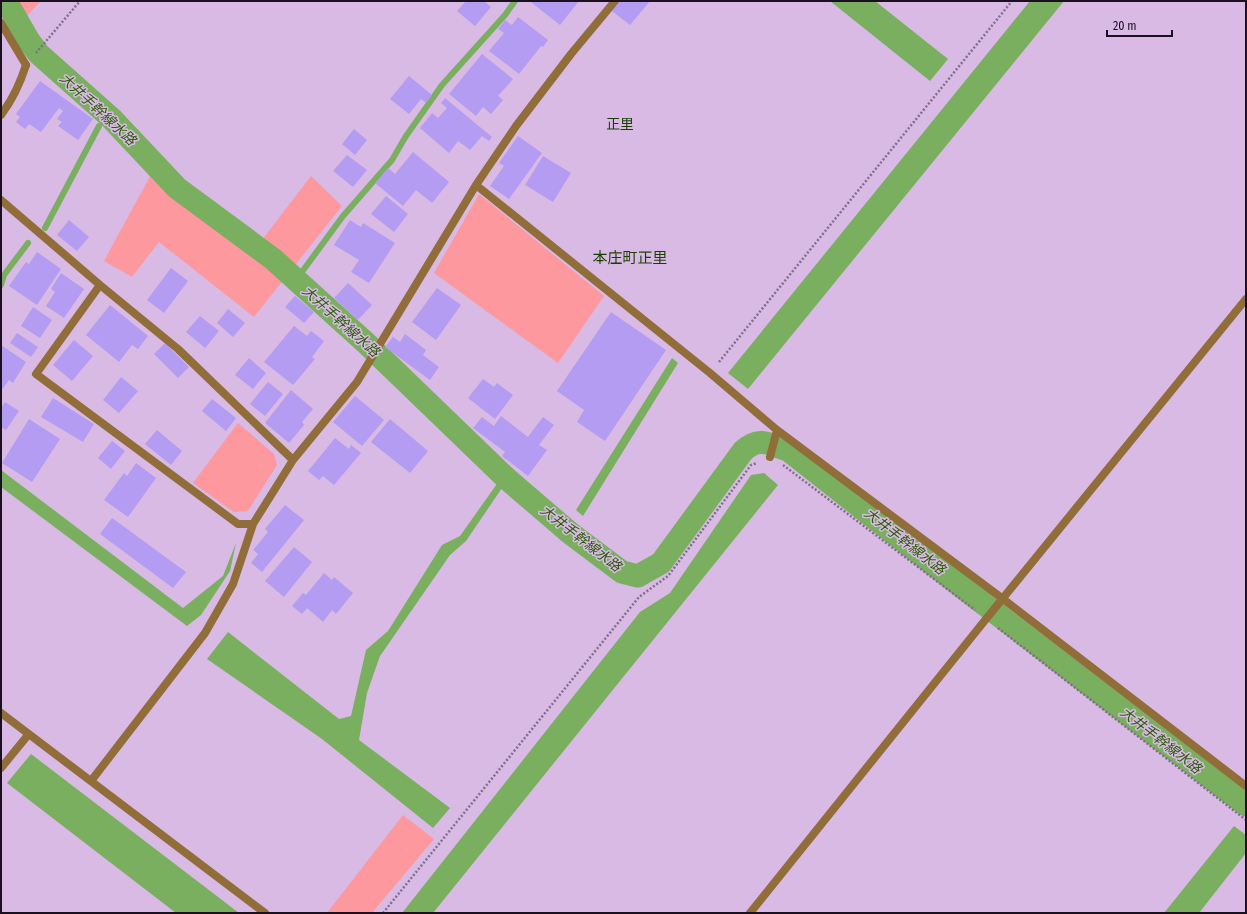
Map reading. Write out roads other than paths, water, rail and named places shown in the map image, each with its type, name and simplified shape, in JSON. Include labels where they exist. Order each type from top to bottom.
[{"type":"street","points":[[91,781],[204,633],[233,584],[253,524],[293,460],[357,382],[476,185],[516,126],[571,54],[615,1]]},
{"type":"street","points":[[1,22],[26,65],[20,84],[8,107],[1,115]]},
{"type":"street","points":[[476,185],[710,373],[776,430],[1003,599],[1246,786]]},
{"type":"street","points":[[1,200],[100,285],[178,349],[293,460]]},
{"type":"street","points":[[100,285],[36,374],[238,524],[253,524]]},
{"type":"street","points":[[750,913],[1246,299]]},
{"type":"street","points":[[770,457],[776,430]]},
{"type":"street","points":[[1,713],[28,735],[265,913]]},
{"type":"street","points":[[1,768],[28,735]]},
{"type":"waterway","name":"大井手幹線水路","points":[[6,1],[29,41],[39,54],[111,118],[177,188],[273,259],[366,343],[506,478],[570,533],[622,572],[638,576],[661,563],[743,451],[749,446],[764,443],[788,450],[967,591],[1246,805]]},
{"type":"waterway","points":[[296,280],[343,216],[392,160],[406,136],[442,85],[505,15],[515,1]]},
{"type":"waterway","points":[[45,228],[99,126]]},
{"type":"waterway","points":[[1,285],[4,275],[28,243]]},
{"type":"district","name":"正里","points":[[620,124]]},
{"type":"district","name":"本庄町正里","points":[[630,258]]}]
